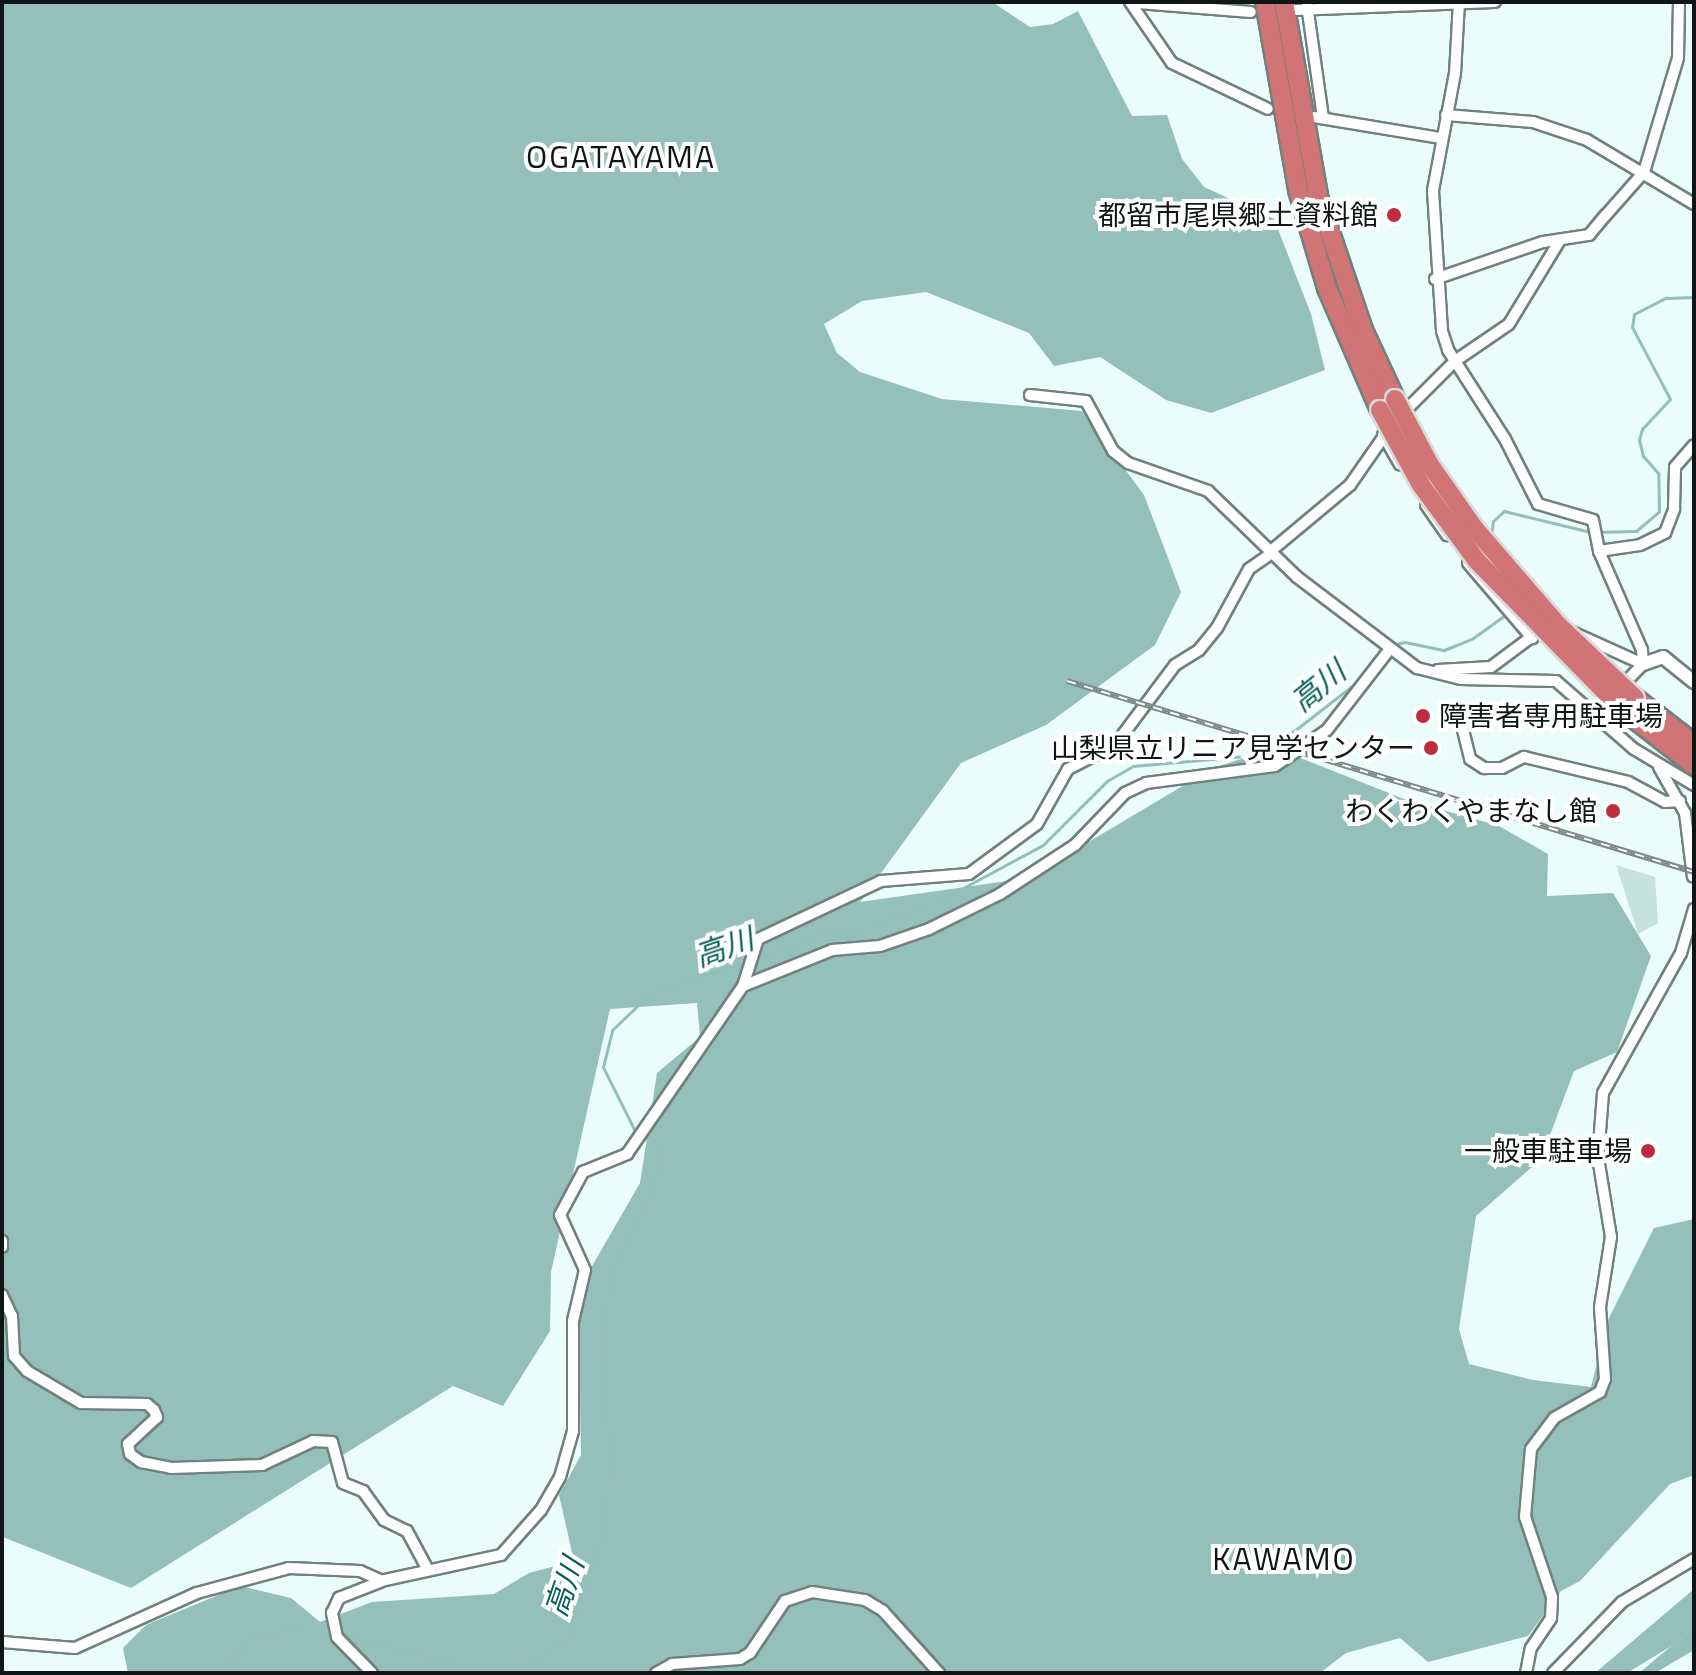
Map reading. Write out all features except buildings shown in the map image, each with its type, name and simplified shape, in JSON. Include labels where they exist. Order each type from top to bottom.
[{"type":"highway","points":[[1289,6],[1319,200],[1388,404]]},
{"type":"highway","points":[[1258,7],[1298,190],[1327,288],[1388,404],[1475,529],[1629,704],[1694,765]]},
{"type":"highway","points":[[1629,704],[1694,744]]},
{"type":"street","points":[[1289,6],[1495,2]]},
{"type":"street","points":[[1435,279],[1560,240],[1589,235],[1644,172],[1678,58],[1679,2]]},
{"type":"street","points":[[1136,4],[1258,7]]},
{"type":"street","points":[[1136,4],[1172,63],[1268,109]]},
{"type":"street","points":[[1460,4],[1433,191],[1435,279],[1442,331],[1455,361],[1505,439],[1538,504],[1593,520],[1598,548],[1642,650],[1643,664]]},
{"type":"street","points":[[1307,5],[1318,117],[1441,138]]},
{"type":"street","points":[[1446,115],[1547,126],[1587,140],[1694,204]]},
{"type":"street","points":[[372,1673],[337,1637],[332,1613],[339,1598],[385,1580],[501,1555],[541,1510],[560,1477],[573,1431],[573,1321],[585,1270],[560,1215],[583,1172],[627,1154],[743,986],[758,939],[881,881],[969,874],[1027,832],[1054,800],[1068,769],[1115,745],[1175,665],[1199,650],[1217,628],[1249,569],[1350,485],[1383,435],[1455,361],[1509,324],[1560,240]]},
{"type":"street","points":[[1030,395],[1086,401],[1113,451],[1128,463],[1208,491],[1272,551],[1389,650],[1417,668],[1461,679],[1556,681],[1592,717],[1655,762],[1694,785]]},
{"type":"street","points":[[1383,435],[1432,516],[1532,638]]},
{"type":"street","points":[[1598,548],[1640,545],[1665,533],[1674,509],[1675,467],[1694,445]]},
{"type":"street","points":[[1417,668],[1491,667],[1547,629],[1577,633],[1643,664]]},
{"type":"street","points":[[743,986],[832,950],[880,946],[929,929],[1000,894],[1075,845],[1125,793],[1146,783],[1275,766],[1327,730],[1389,650]]},
{"type":"street","points":[[1592,717],[1643,664],[1663,657],[1694,682]]},
{"type":"street","points":[[1462,726],[1470,759],[1484,768],[1502,768],[1524,757],[1628,782],[1665,802],[1680,801]]},
{"type":"street","points":[[1655,762],[1680,801],[1693,877]]},
{"type":"street","points":[[1526,1673],[1531,1648],[1551,1618],[1552,1597],[1525,1517],[1531,1449],[1554,1418],[1600,1392],[1605,1379],[1600,1307],[1611,1237],[1598,1158],[1603,1093],[1681,953],[1694,909]]},
{"type":"street","points":[[2,1241],[2,1247]]},
{"type":"street","points":[[2,1295],[12,1316],[14,1356],[27,1371],[81,1403],[147,1404],[154,1410],[157,1417],[128,1444],[130,1454],[141,1462],[171,1468],[262,1465],[313,1441],[332,1442],[343,1483],[363,1491],[384,1520],[407,1531],[428,1570]]},
{"type":"street","points":[[1553,1673],[1613,1609],[1694,1559]]},
{"type":"street","points":[[2,1642],[75,1648],[197,1593],[289,1568],[360,1571],[372,1580],[385,1580]]},
{"type":"street","points":[[656,1673],[672,1664],[712,1668],[750,1653],[792,1595],[833,1592],[883,1611],[939,1673]]},
{"type":"green space","points":[[1616,865],[1655,877],[1658,923],[1638,934]]},
{"type":"shaded area","points":[[2,2],[992,2],[1030,27],[1053,24],[1078,11],[1132,116],[1167,115],[1182,159],[1204,187],[1274,219],[1311,314],[1325,370],[1211,413],[1166,400],[1100,357],[1054,366],[1029,333],[926,292],[862,301],[824,324],[837,353],[860,372],[942,399],[1082,411],[1144,495],[1181,592],[1155,645],[1046,725],[961,763],[860,902],[1028,878],[1213,768],[1275,748],[1404,799],[1499,826],[1548,854],[1547,896],[1613,893],[1651,956],[1617,1052],[1574,1071],[1541,1159],[1476,1216],[1459,1329],[1469,1364],[1533,1380],[1591,1387],[1607,1322],[1654,1228],[1694,1219],[1694,1475],[1670,1484],[1580,1581],[1561,1591],[1528,1636],[1428,1662],[1400,1638],[1346,1653],[1320,1673],[128,1673],[123,1648],[146,1625],[240,1586],[291,1598],[320,1622],[372,1602],[494,1594],[529,1573],[574,1561],[559,1495],[581,1455],[580,1395],[569,1306],[640,1183],[657,1073],[700,1037],[697,1003],[610,1009],[551,1272],[550,1331],[503,1406],[453,1386],[131,1588],[3,1537]]},
{"type":"shaded area","points":[[1694,1589],[1694,1627],[1673,1645],[1627,1673],[1595,1673]]},
{"type":"shaded area","points":[[1694,1627],[1694,1650],[1655,1673],[1639,1673]]},
{"type":"waterway","name":"高川","points":[[1491,537],[1493,521],[1504,511],[1591,532],[1636,531],[1659,512],[1658,473],[1643,456],[1639,440],[1642,429],[1670,399],[1632,327],[1634,314],[1666,298],[1694,297]]},
{"type":"waterway","name":"高川","points":[[1392,645],[1405,642],[1444,650],[1473,638],[1508,613]]},
{"type":"waterway","name":"高川","points":[[756,960],[823,933],[866,928],[937,902],[1043,845],[1107,781],[1133,766],[1246,756],[1294,731],[1361,679]]},
{"type":"waterway","name":"高川","points":[[635,1131],[603,1067],[612,1030],[653,991],[749,962]]},
{"type":"waterway","name":"高川","points":[[344,1636],[483,1670],[531,1662],[568,1637],[604,1533],[610,1451],[600,1348],[611,1275],[644,1209],[660,1163],[661,1152],[651,1137]]},
{"type":"waterway","name":"高川","points":[[218,1673],[254,1636],[293,1629],[333,1634]]},
{"type":"railway","points":[[1067,681],[1694,872]]},
{"type":"place","name":"都留市尾県郷土資料館","points":[[1394,215]]},
{"type":"place","name":"障害者専用駐車場","points":[[1423,716]]},
{"type":"place","name":"山梨県立リニア見学センター","points":[[1431,748]]},
{"type":"place","name":"わくわくやまなし館","points":[[1613,811]]},
{"type":"place","name":"一般車駐車場","points":[[1648,1151]]},
{"type":"district","name":"OGATAYAMA","points":[[621,156]]},
{"type":"district","name":"KAWAMO","points":[[1284,1558]]}]
